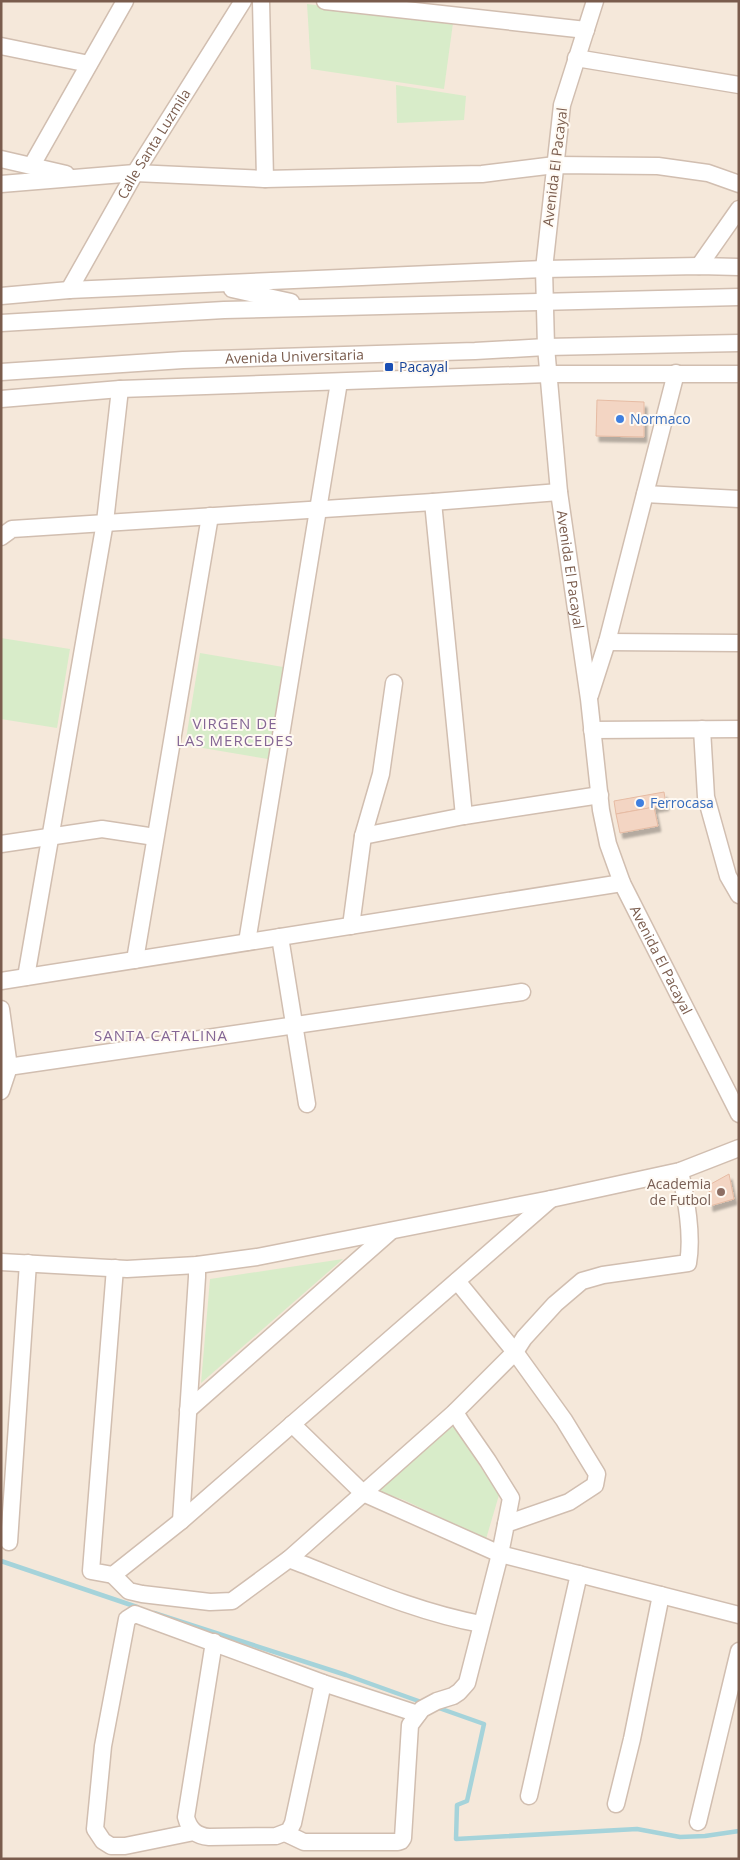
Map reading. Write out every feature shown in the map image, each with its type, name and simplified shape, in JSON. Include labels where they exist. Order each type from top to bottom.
[{"type":"street","points":[[32,165],[125,1]]},
{"type":"street","name":"Calle Santa Luzmila","points":[[68,290],[135,173],[243,1]]},
{"type":"street","points":[[261,1],[265,179]]},
{"type":"street","points":[[325,1],[586,30]]},
{"type":"street","name":"Avenida El Pacayal","points":[[595,1],[562,105],[544,269],[546,347],[559,492],[608,844],[622,882],[739,1114]]},
{"type":"street","points":[[1,46],[89,64]]},
{"type":"street","points":[[576,58],[739,85]]},
{"type":"street","points":[[1,159],[78,177]]},
{"type":"street","points":[[1,184],[135,173],[265,179],[482,174],[555,166],[658,166],[708,173],[739,184]]},
{"type":"street","points":[[699,266],[739,209]]},
{"type":"street","points":[[1,296],[68,290],[544,269],[739,266]]},
{"type":"street","points":[[208,284],[315,307]]},
{"type":"street","points":[[1,323],[224,310],[739,297]]},
{"type":"street","name":"Avenida Universitaria","points":[[1,372],[183,360],[546,347],[739,343]]},
{"type":"street","points":[[589,699],[607,642],[676,373]]},
{"type":"street","points":[[1,399],[120,389],[548,374],[739,374]]},
{"type":"street","points":[[247,942],[339,382]]},
{"type":"street","points":[[26,977],[105,522],[120,389]]},
{"type":"street","points":[[1,537],[12,529],[559,492]]},
{"type":"street","points":[[645,494],[739,499]]},
{"type":"street","points":[[433,502],[464,816]]},
{"type":"street","points":[[135,960],[210,516]]},
{"type":"street","points":[[607,642],[739,643]]},
{"type":"street","points":[[351,926],[364,836],[381,774],[394,683]]},
{"type":"street","points":[[702,729],[706,797],[728,876],[739,895]]},
{"type":"street","points":[[592,730],[739,729]]},
{"type":"street","points":[[364,836],[464,816],[600,795]]},
{"type":"street","points":[[1,844],[102,830],[155,838]]},
{"type":"street","points":[[1,981],[622,882]]},
{"type":"street","points":[[280,937],[307,1104]]},
{"type":"street","points":[[5,1068],[522,992]]},
{"type":"street","points":[[1,1009],[5,1068],[1,1091]]},
{"type":"street","points":[[1,1262],[115,1268],[196,1266],[257,1257],[551,1199],[680,1171],[739,1148]]},
{"type":"street","points":[[115,1268],[91,1571],[113,1575],[129,1591],[142,1594],[210,1602],[232,1601],[289,1559],[455,1412],[515,1352],[524,1338],[555,1304],[582,1281],[603,1274],[688,1263],[690,1251],[680,1171]]},
{"type":"street","points":[[113,1575],[181,1521],[551,1199]]},
{"type":"street","points":[[188,1410],[391,1231]]},
{"type":"street","points":[[9,1542],[28,1263]]},
{"type":"street","points":[[181,1521],[197,1277],[196,1266]]},
{"type":"street","points":[[457,1281],[515,1352],[564,1420],[597,1474],[595,1485],[569,1502],[506,1524]]},
{"type":"street","points":[[129,1591],[127,1619],[103,1746],[95,1829],[103,1841],[111,1846],[126,1846],[194,1832],[209,1837],[276,1836],[285,1834],[304,1842],[401,1841],[410,1725],[418,1714],[430,1704],[453,1696],[463,1688],[469,1678],[500,1554],[510,1498],[455,1412]]},
{"type":"street","points":[[292,1424],[363,1493],[500,1554],[739,1615]]},
{"type":"street","points":[[289,1559],[414,1607],[451,1618],[481,1624]]},
{"type":"street","points":[[529,1796],[578,1574]]},
{"type":"street","points":[[616,1804],[632,1739],[660,1595]]},
{"type":"street","points":[[127,1619],[135,1614],[322,1682],[418,1714]]},
{"type":"street","points":[[194,1832],[187,1823],[186,1817],[214,1642]]},
{"type":"street","points":[[698,1822],[739,1651]]},
{"type":"street","points":[[285,1834],[293,1823],[322,1682]]},
{"type":"shaded area","points":[[1,1],[739,1],[739,1859],[1,1859]]},
{"type":"green space","points":[[307,4],[453,23],[444,89],[311,69]]},
{"type":"green space","points":[[396,85],[466,96],[464,120],[397,123]]},
{"type":"green space","points":[[1,638],[70,649],[57,728],[1,719]]},
{"type":"green space","points":[[200,653],[283,667],[268,759],[185,745]]},
{"type":"green space","points":[[343,1259],[201,1383],[210,1279]]},
{"type":"green space","points":[[451,1422],[499,1495],[486,1539],[404,1500],[375,1490]]},
{"type":"building","name":"Normaco","points":[[597,400],[644,402],[644,437],[596,436]]},
{"type":"building","name":"Ferrocasa","points":[[664,792],[666,805],[616,814],[614,801]]},
{"type":"building","points":[[654,807],[658,826],[620,833],[616,814]]},
{"type":"building","name":"Academia de Futbol","points":[[729,1174],[734,1199],[710,1206],[709,1185]]},
{"type":"waterway","points":[[1,1561],[137,1607]]},
{"type":"waterway","points":[[154,1613],[346,1675],[424,1703]]},
{"type":"waterway","points":[[436,1707],[484,1724],[467,1801],[457,1805],[456,1839],[637,1829],[680,1837],[705,1836],[739,1831]]},
{"type":"place","name":"Pacayal","points":[[389,367]]},
{"type":"place","name":"Normaco","points":[[620,419]]},
{"type":"place","name":"Ferrocasa","points":[[640,803]]},
{"type":"place","name":"Academia de Futbol","points":[[721,1192]]},
{"type":"district","name":"VIRGEN DE LAS MERCEDES","points":[[235,732]]},
{"type":"district","name":"SANTA CATALINA","points":[[161,1036]]}]
